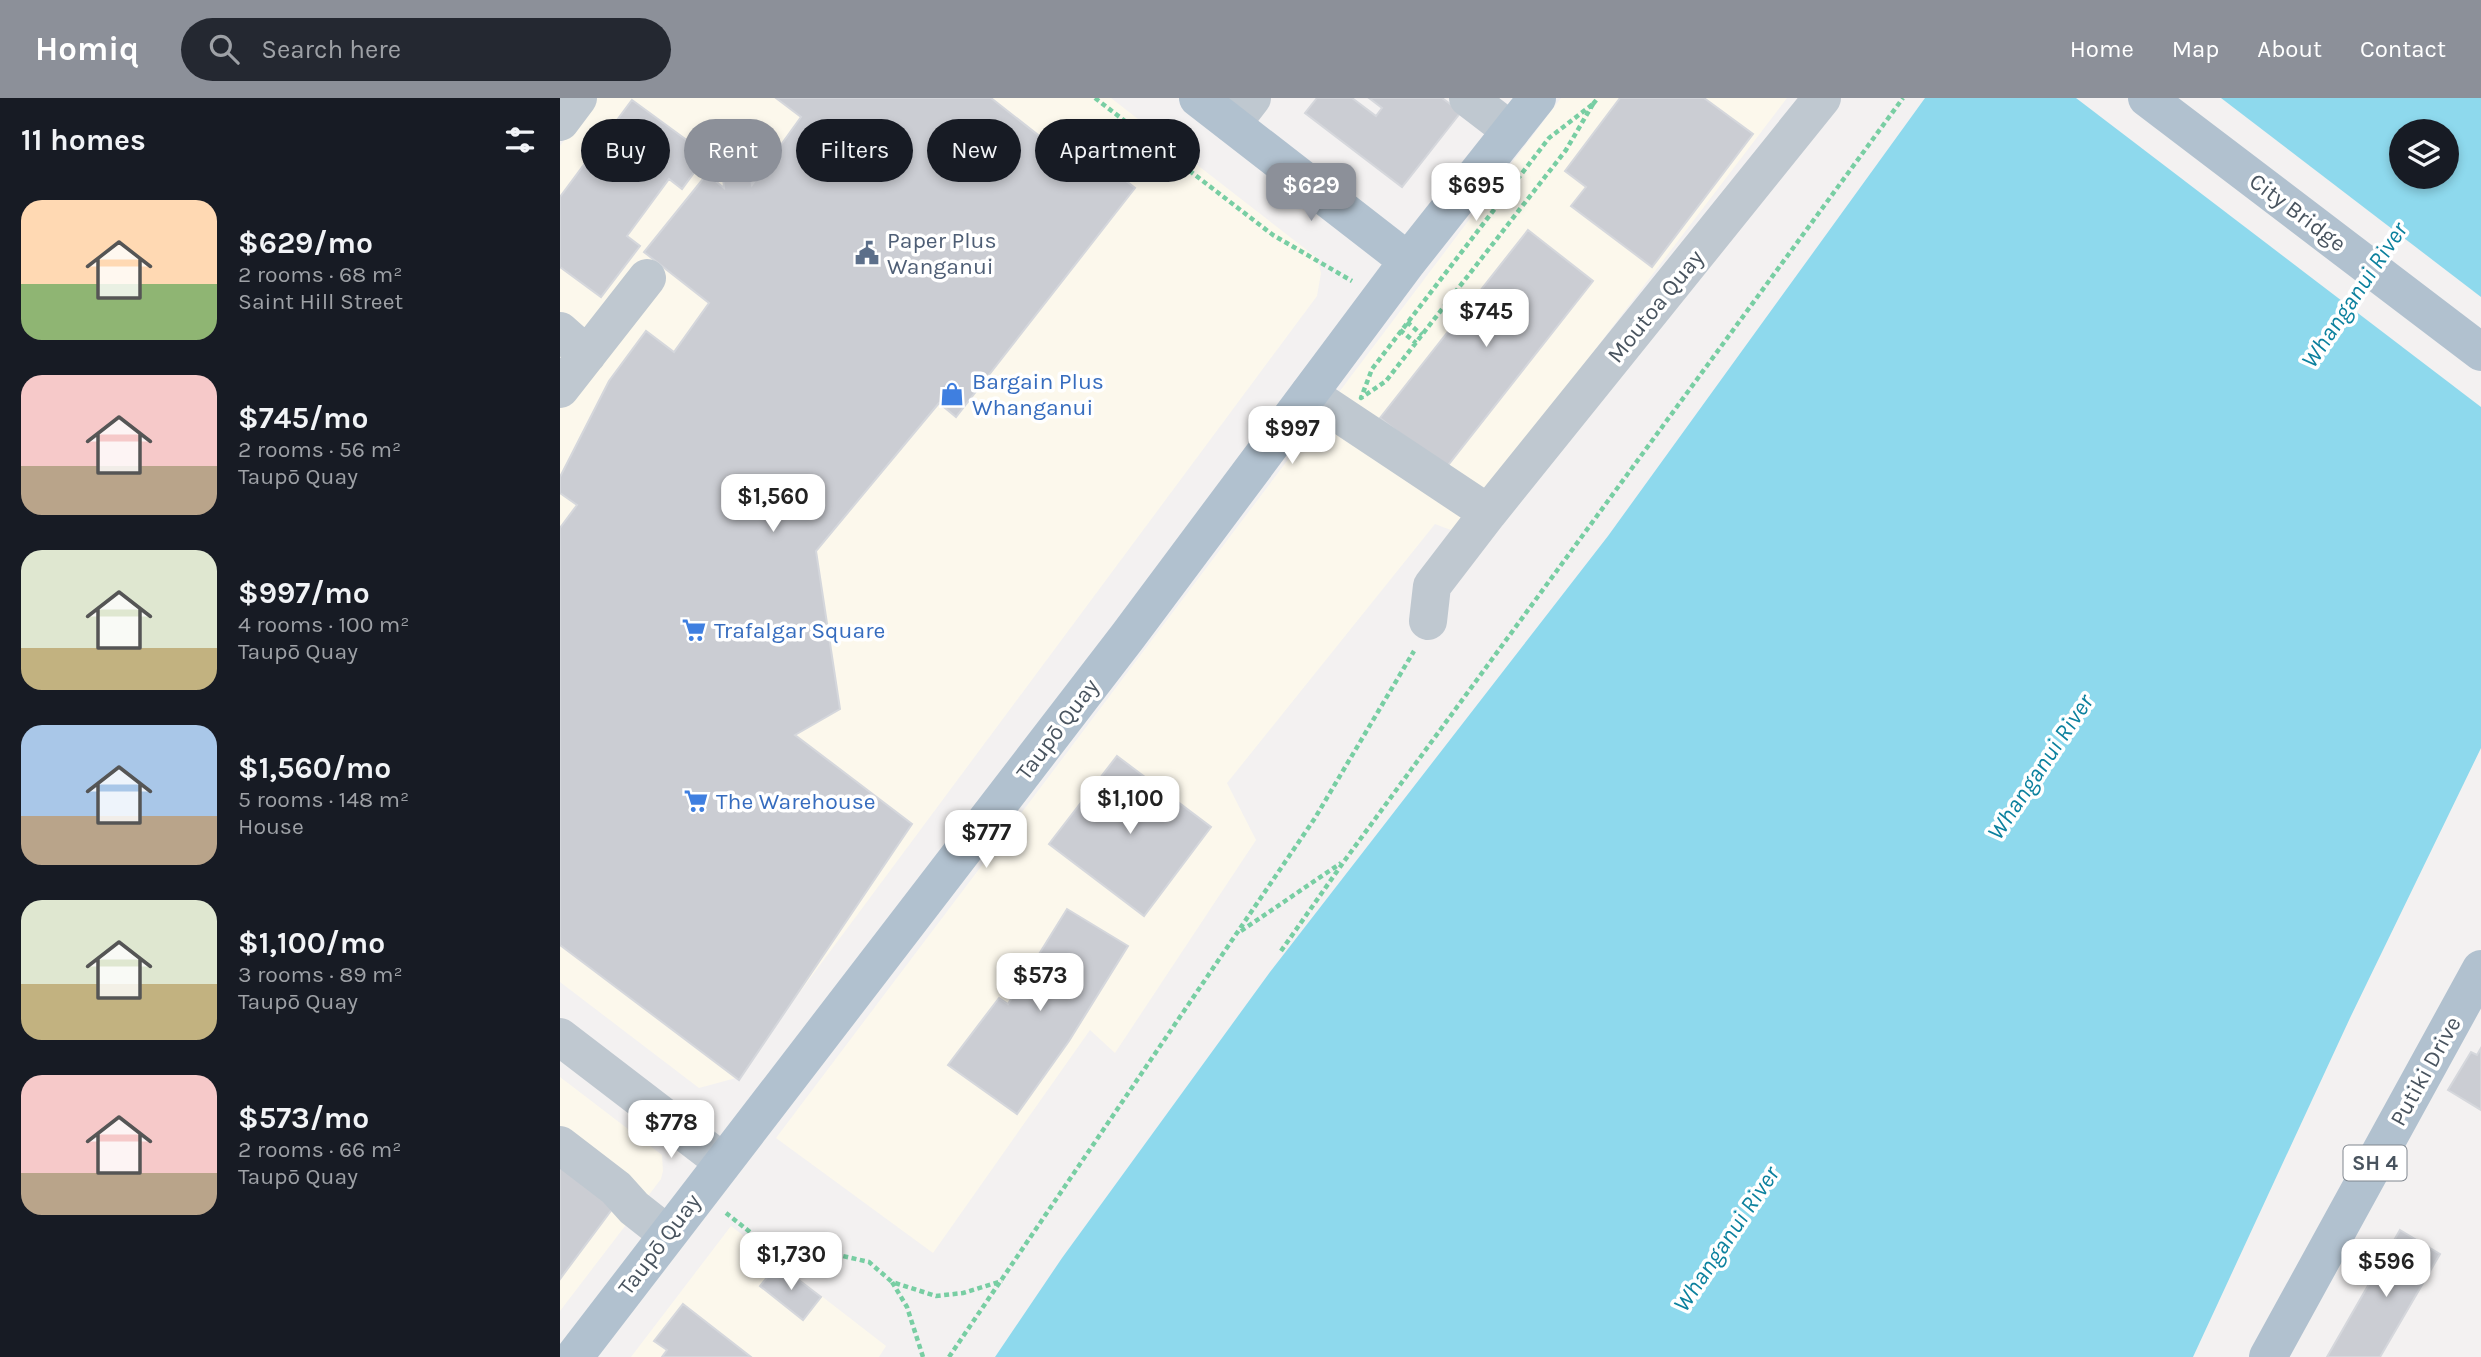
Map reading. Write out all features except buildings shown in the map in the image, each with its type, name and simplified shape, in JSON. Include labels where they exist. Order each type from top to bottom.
[{"type":"main road","points":[[1198,98],[1242,111],[1408,261]]},
{"type":"main road","name":"Taupō Quay","points":[[574,1357],[1111,657],[1408,261],[1536,98]]},
{"type":"main road","name":"City Bridge","points":[[2147,98],[2481,352]]},
{"type":"main road","name":"Putiki Drive","points":[[2268,1357],[2481,969]]},
{"type":"street","points":[[560,122],[578,98]]},
{"type":"street","points":[[1468,98],[1511,131]]},
{"type":"street","name":"Moutoa Quay","points":[[1429,621],[1433,586],[1488,513],[1822,98]]},
{"type":"street","points":[[560,389],[573,343],[647,278]]},
{"type":"street","points":[[1309,394],[1488,513]]},
{"type":"street","points":[[560,1037],[712,1176]]},
{"type":"street","points":[[560,1145],[616,1188],[634,1208],[667,1234]]},
{"type":"path","points":[[1096,98],[1273,235],[1347,277]]},
{"type":"path","points":[[1593,104],[1549,138],[1399,329],[1372,369],[1361,398],[1386,381],[1566,150],[1598,98]]},
{"type":"path","points":[[1281,951],[1903,98]]},
{"type":"path","points":[[1405,321],[1422,335]]},
{"type":"path","points":[[1399,329],[1416,343]]},
{"type":"path","points":[[949,1357],[1315,818],[1410,661],[1429,621]]},
{"type":"path","points":[[1238,933],[1345,860]]},
{"type":"path","points":[[712,1176],[755,1236],[869,1262],[892,1282],[907,1307],[923,1357]]},
{"type":"path","points":[[892,1282],[936,1296],[962,1293],[1002,1281]]},
{"type":"shaded area","points":[[596,98],[1111,98],[1138,119],[1035,119],[1035,182],[1200,182],[1200,167],[1317,258],[1321,273],[1317,296],[736,1078],[699,1088],[560,982],[560,146]]},
{"type":"shaded area","points":[[1561,98],[1787,98],[1456,532],[1435,524],[1227,783],[1256,840],[1115,1053],[1090,1030],[933,1253],[776,1138]]},
{"type":"shaded area","points":[[560,1077],[662,1155],[663,1171],[661,1179],[560,1311]]},
{"type":"shaded area","points":[[731,1226],[886,1346],[879,1357],[631,1357]]},
{"type":"water","name":"Whanganui River","points":[[1925,98],[2481,98],[2481,748],[2350,1018],[2193,1357],[995,1357],[1062,1258],[1270,972],[1608,536]]},
{"type":"pier","points":[[2076,98],[2221,98],[2481,297],[2481,407]]},
{"type":"place","name":"Paper Plus Wanganui","points":[[867,253]]},
{"type":"place","name":"Bargain Plus Whanganui","points":[[952,394]]},
{"type":"place","name":"Trafalgar Square","points":[[694,630]]},
{"type":"place","name":"The Warehouse","points":[[696,801]]}]
